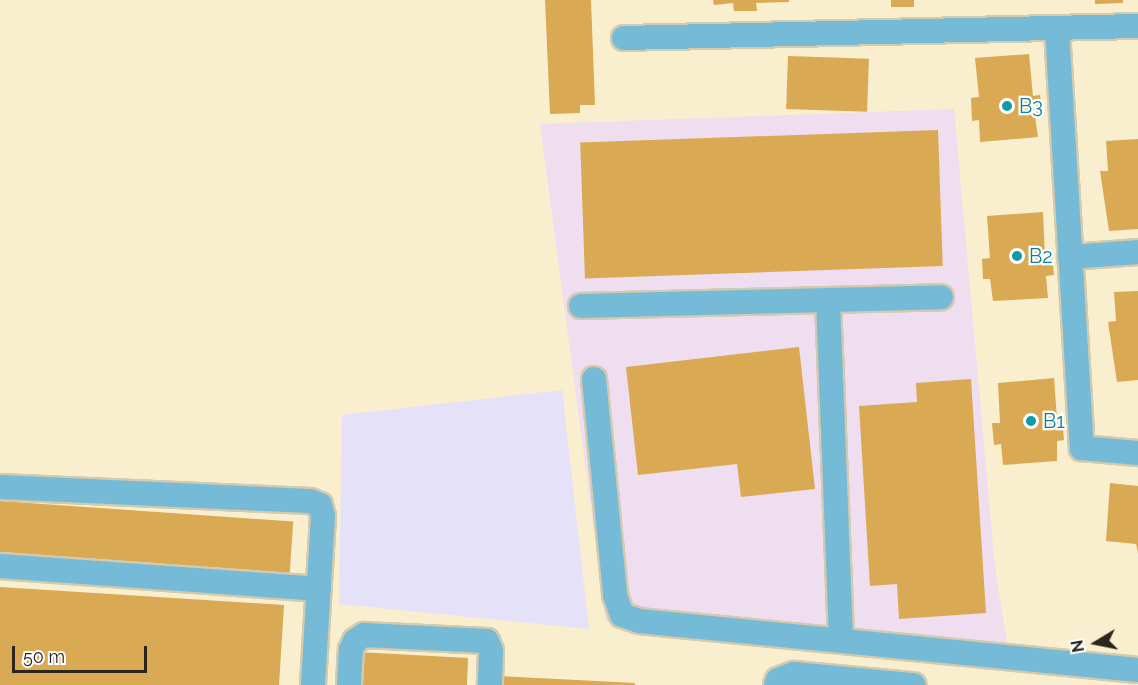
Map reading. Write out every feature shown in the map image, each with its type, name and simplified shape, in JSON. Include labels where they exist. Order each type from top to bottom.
[{"type":"street","points":[[624,38],[1057,30],[1138,26]]},
{"type":"street","points":[[1057,30],[1082,448],[1138,453]]},
{"type":"street","points":[[1070,257],[1138,252]]},
{"type":"street","points":[[581,306],[941,297]]},
{"type":"street","points":[[828,300],[841,639]]},
{"type":"street","points":[[594,379],[615,596],[622,615],[639,621],[841,639],[1138,670]]},
{"type":"street","points":[[0,487],[310,501],[320,505],[323,516],[313,685]]},
{"type":"street","points":[[0,566],[318,589]]},
{"type":"street","points":[[349,685],[351,650],[355,641],[364,635],[487,641],[491,651],[490,685]]},
{"type":"street","points":[[776,685],[778,680],[794,674],[911,685]]},
{"type":"shaded area","points":[[954,109],[995,568],[1007,642],[606,621],[540,124]]},
{"type":"shaded area","points":[[562,390],[589,629],[339,604],[342,415]]},
{"type":"building","points":[[545,0],[591,0],[595,105],[580,105],[580,113],[550,114]]},
{"type":"building","points":[[713,0],[789,0],[789,2],[756,3],[757,11],[734,11],[733,3],[714,5]]},
{"type":"building","points":[[891,0],[914,0],[914,7],[891,7]]},
{"type":"building","points":[[1095,0],[1123,0],[1123,3],[1095,4]]},
{"type":"building","name":"B3","points":[[1029,54],[1033,96],[1040,95],[1043,115],[1035,116],[1038,137],[980,142],[979,120],[972,121],[971,98],[979,97],[975,58]]},
{"type":"building","points":[[788,56],[869,59],[867,112],[786,109]]},
{"type":"building","points":[[938,130],[943,266],[585,278],[580,142]]},
{"type":"building","points":[[1138,139],[1138,229],[1109,231],[1100,171],[1108,171],[1106,141]]},
{"type":"building","name":"B2","points":[[1043,212],[1045,257],[1052,255],[1054,275],[1046,276],[1048,298],[993,301],[990,279],[983,279],[982,259],[990,258],[987,216]]},
{"type":"building","points":[[1138,291],[1138,380],[1117,382],[1108,322],[1116,321],[1114,292]]},
{"type":"building","points":[[799,347],[815,489],[741,497],[737,464],[638,475],[626,367]]},
{"type":"building","name":"B1","points":[[1054,378],[1057,419],[1062,418],[1064,440],[1057,441],[1057,461],[1003,465],[1001,444],[994,445],[992,423],[1000,423],[998,383]]},
{"type":"building","points":[[971,379],[986,613],[899,619],[897,584],[870,586],[859,406],[917,402],[916,383]]},
{"type":"building","points":[[1110,483],[1138,486],[1138,553],[1136,544],[1106,541]]},
{"type":"building","points":[[0,501],[293,522],[290,573],[0,553]]},
{"type":"building","points":[[0,587],[284,605],[279,685],[0,685]]},
{"type":"building","points":[[358,652],[468,658],[467,685],[357,685]]},
{"type":"building","points":[[499,676],[635,683],[635,685],[499,685]]},
{"type":"place","name":"B3","points":[[1007,106]]},
{"type":"place","name":"B2","points":[[1017,256]]},
{"type":"place","name":"B1","points":[[1031,421]]}]
